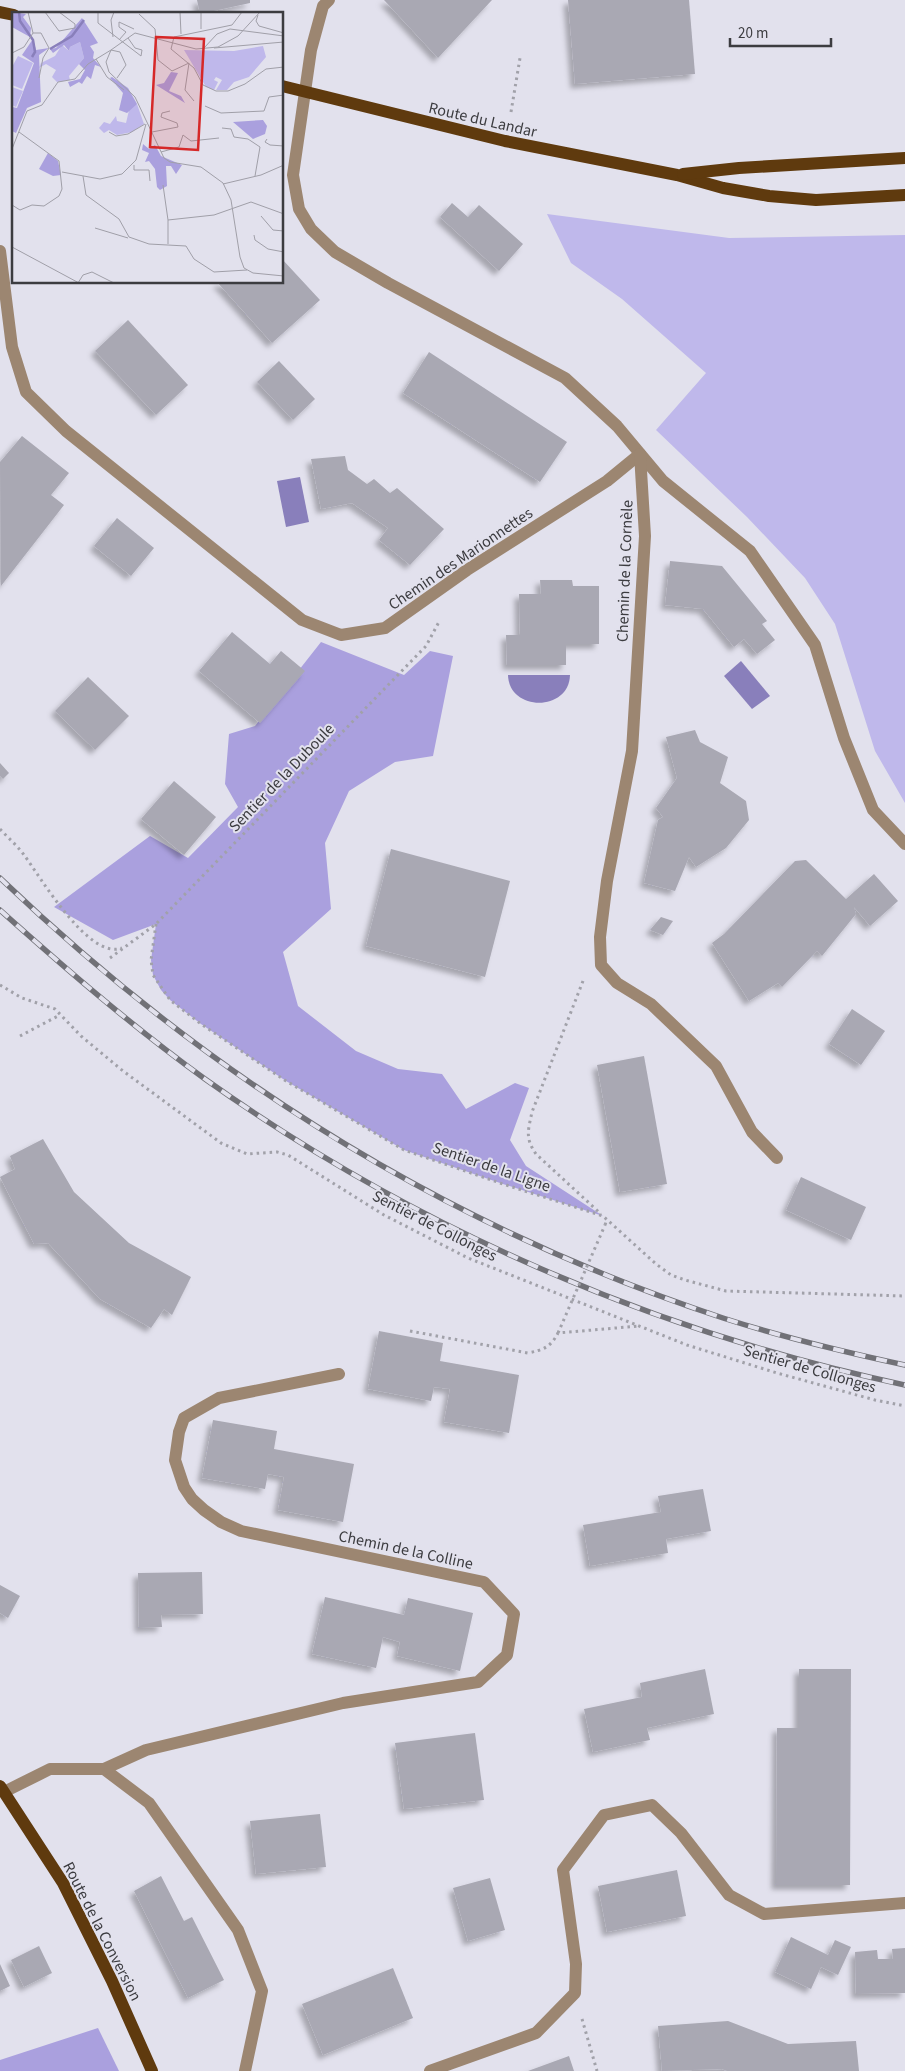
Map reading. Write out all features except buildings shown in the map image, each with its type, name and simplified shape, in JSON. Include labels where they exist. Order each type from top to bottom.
[{"type":"main road","name":"Route du Landar","points":[[284,87],[505,142],[677,175],[723,188],[769,196],[816,200],[905,195]]},
{"type":"main road","name":"Route du Landar","points":[[677,175],[739,168],[905,158]]},
{"type":"main road","name":"Route de la Conversion","points":[[2,1789],[63,1883],[112,1982],[152,2071]]},
{"type":"street","points":[[329,0],[323,6],[311,50],[293,175],[299,209],[311,229],[335,252],[565,378],[617,426],[663,481],[750,550],[815,645],[844,738],[873,810],[905,844]]},
{"type":"street","name":"Chemin des Marionnettes","points":[[0,251],[12,347],[26,392],[66,431],[302,620],[341,634],[385,628],[467,570],[607,481],[640,454]]},
{"type":"street","name":"Chemin de la Cornèle","points":[[640,454],[645,536],[632,751],[607,881],[600,937],[601,965],[617,983],[652,1004],[716,1066],[752,1132],[778,1158]]},
{"type":"street","name":"Chemin de la Colline","points":[[2,1789],[50,1769],[104,1769],[146,1750],[343,1703],[478,1682],[507,1655],[514,1614],[484,1582],[241,1532],[221,1522],[204,1510],[192,1499],[184,1487],[175,1460],[175,1445],[184,1418],[219,1398],[339,1374]]},
{"type":"street","points":[[104,1769],[149,1803],[238,1930],[262,1991],[245,2071]]},
{"type":"street","points":[[430,2071],[536,2033],[575,1993],[576,1964],[562,1870],[604,1815],[652,1805],[681,1833],[729,1895],[764,1914],[905,1903]]},
{"type":"path","points":[[510,112],[520,58]]},
{"type":"path","name":"Sentier de la Duboule","points":[[110,958],[156,924],[426,646],[443,613]]},
{"type":"path","points":[[0,829],[23,853],[58,905],[81,930],[100,946],[119,949],[127,946]]},
{"type":"path","name":"Sentier de la Ligne","points":[[156,924],[151,960],[153,976],[161,990],[170,1000],[201,1024],[286,1081],[404,1150],[603,1216],[656,1264],[671,1275],[685,1280],[726,1291],[905,1296]]},
{"type":"path","points":[[586,974],[532,1112],[527,1133],[530,1144],[536,1154],[603,1216]]},
{"type":"path","name":"Sentier de Collonges","points":[[0,985],[22,998],[55,1009],[81,1036],[123,1071],[221,1143],[247,1154],[277,1152],[288,1155],[384,1216],[468,1258],[581,1304],[687,1344],[778,1373],[875,1400],[905,1406]]},
{"type":"path","points":[[20,1036],[58,1016]]},
{"type":"path","points":[[410,1331],[528,1353],[544,1349],[551,1345],[558,1333],[607,1219]]},
{"type":"path","points":[[558,1333],[642,1326]]},
{"type":"path","points":[[575,1993],[598,2071]]},
{"type":"shaded area","points":[[547,214],[729,238],[905,235],[905,803],[875,751],[835,624],[805,578],[747,517],[656,430],[706,373],[622,299],[571,263]]},
{"type":"shaded area","points":[[300,477],[309,522],[286,527],[277,481]]},
{"type":"shaded area","points":[[321,642],[404,675],[430,651],[453,656],[433,756],[395,762],[349,791],[325,843],[331,909],[283,952],[298,1006],[356,1051],[398,1069],[442,1074],[466,1109],[515,1083],[529,1088],[510,1140],[526,1166],[603,1216],[404,1150],[286,1081],[201,1024],[170,1000],[161,990],[153,975],[151,960],[156,924],[113,940],[54,907],[150,836],[188,858],[238,807],[225,784],[229,734],[255,726]]},
{"type":"shaded area","points":[[741,661],[770,696],[752,709],[724,676]]},
{"type":"shaded area","points":[[508,675],[570,675],[567,687],[560,696],[550,701],[539,703],[528,701],[518,696],[511,687]]},
{"type":"shaded area","points":[[98,2028],[119,2071],[0,2071],[0,2060]]},
{"type":"railway","points":[[0,878],[80,951],[162,1018],[248,1081],[336,1139],[428,1192],[523,1239],[621,1281],[723,1318],[813,1344],[905,1365]]},
{"type":"railway","points":[[0,910],[100,997],[205,1079],[285,1133],[367,1182],[452,1227],[539,1268],[628,1304],[719,1336],[811,1363],[905,1385]]}]
